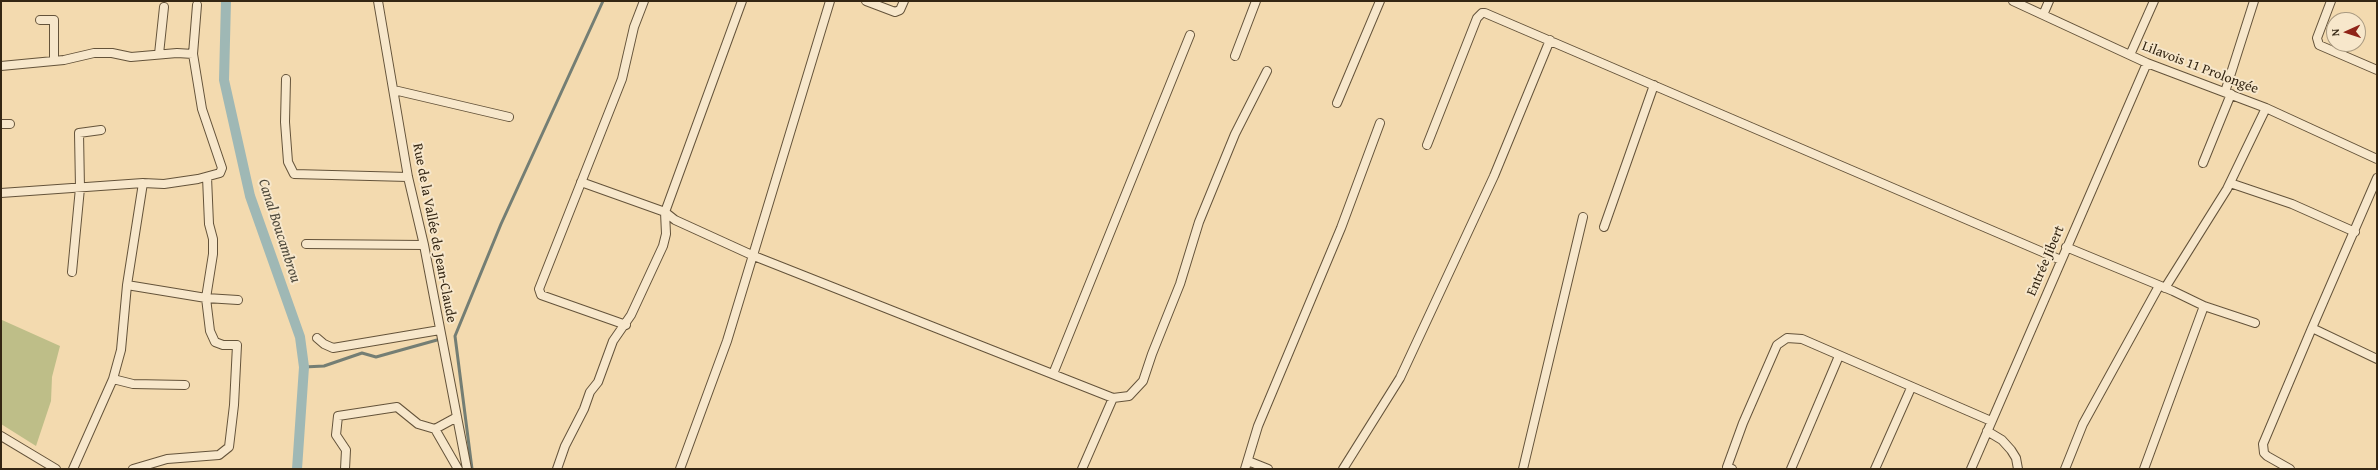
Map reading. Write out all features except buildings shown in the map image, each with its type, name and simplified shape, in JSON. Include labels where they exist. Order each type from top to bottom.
[{"type":"street","name":"Rue de la Vallée de Jean-Claude","points":[[378,1],[408,177],[424,245],[467,469]]},
{"type":"street","points":[[626,325],[582,311],[539,293],[539,289],[622,79],[634,27],[644,1]]},
{"type":"street","points":[[557,469],[565,446],[584,409],[590,392],[598,382],[613,341],[626,325],[663,246],[666,234],[665,212],[742,1]]},
{"type":"street","points":[[680,469],[727,341],[830,1]]},
{"type":"street","points":[[866,1],[895,12],[900,10],[904,1]]},
{"type":"street","points":[[1235,56],[1256,1]]},
{"type":"street","points":[[1337,103],[1380,1]]},
{"type":"street","name":"Lilavois 11 Prolongée","points":[[2013,1],[2147,63],[2266,108],[2377,159]]},
{"type":"street","points":[[2043,15],[2049,1]]},
{"type":"street","points":[[2130,55],[2154,1]]},
{"type":"street","points":[[2203,163],[2228,93],[2254,1]]},
{"type":"street","points":[[2331,1],[2317,38],[2319,45],[2377,70]]},
{"type":"street","points":[[1,193],[143,183],[164,184],[207,177],[220,173],[222,168],[202,109],[193,54],[197,5]]},
{"type":"street","points":[[159,54],[164,7]]},
{"type":"street","points":[[1427,145],[1479,14],[1490,14],[2061,260]]},
{"type":"street","points":[[40,20],[54,20],[54,61]]},
{"type":"street","points":[[1053,374],[1190,35]]},
{"type":"street","points":[[1343,469],[1400,378],[1494,176],[1550,40]]},
{"type":"street","points":[[1,66],[54,61],[94,53],[112,53],[131,56],[193,54]]},
{"type":"street","name":"Entrée Jibert","points":[[1971,469],[2147,63]]},
{"type":"street","points":[[581,182],[665,212],[675,220],[754,256],[1113,398],[1129,396],[1143,381],[1152,354],[1180,284],[1199,222],[1235,134],[1267,71]]},
{"type":"street","points":[[286,79],[285,122],[288,162],[294,174],[408,177]]},
{"type":"street","points":[[1604,227],[1654,85]]},
{"type":"street","points":[[394,90],[509,117]]},
{"type":"street","points":[[2065,469],[2083,424],[2162,287],[2230,183],[2266,108]]},
{"type":"street","points":[[1244,469],[1248,461],[1258,426],[1341,228],[1380,123]]},
{"type":"street","points":[[1,124],[10,124]]},
{"type":"street","points":[[72,272],[80,188],[79,133],[102,130]]},
{"type":"street","points":[[133,469],[167,458],[219,455],[228,447],[234,405],[237,345],[223,345],[212,338],[206,298],[213,254],[207,177]]},
{"type":"street","points":[[2290,469],[2267,456],[2264,453],[2263,444],[2377,178]]},
{"type":"street","points":[[73,469],[113,379],[122,350],[127,285],[143,183]]},
{"type":"street","points":[[2230,183],[2292,204],[2355,232]]},
{"type":"street","points":[[1524,469],[1583,217]]},
{"type":"street","points":[[306,244],[424,245]]},
{"type":"street","points":[[2066,247],[2204,306],[2255,323]]},
{"type":"street","points":[[127,285],[206,298],[238,300]]},
{"type":"street","points":[[2144,469],[2204,306]]},
{"type":"street","points":[[2312,328],[2377,359]]},
{"type":"street","points":[[317,338],[324,344],[333,348],[440,330]]},
{"type":"street","points":[[1729,468],[1762,381],[1778,345],[1783,339],[1791,337],[1802,339],[1911,388],[1992,422]]},
{"type":"street","points":[[1791,469],[1838,356]]},
{"type":"street","points":[[113,379],[133,384],[185,385]]},
{"type":"street","points":[[1875,469],[1911,388]]},
{"type":"street","points":[[1082,469],[1113,398]]},
{"type":"street","points":[[345,469],[346,450],[336,435],[338,416],[397,407],[418,424],[435,429],[458,469]]},
{"type":"street","points":[[435,429],[457,417]]},
{"type":"street","points":[[1987,432],[2002,440],[2011,450],[2016,458],[2018,469]]},
{"type":"street","points":[[1,436],[56,469]]},
{"type":"street","points":[[1248,461],[1268,469]]},
{"type":"green space","points":[[2,320],[60,346],[52,377],[51,401],[36,446],[1,424]]},
{"type":"waterway","name":"Canal Boucambrou","points":[[222,1],[227,2]]},
{"type":"waterway","name":"Canal Boucambrou","points":[[226,1],[224,80],[250,196],[300,337],[304,367],[297,469]]},
{"type":"waterway","points":[[472,469],[455,336],[501,224],[603,1]]},
{"type":"waterway","points":[[304,367],[324,366],[362,353],[376,357],[437,340]]}]
